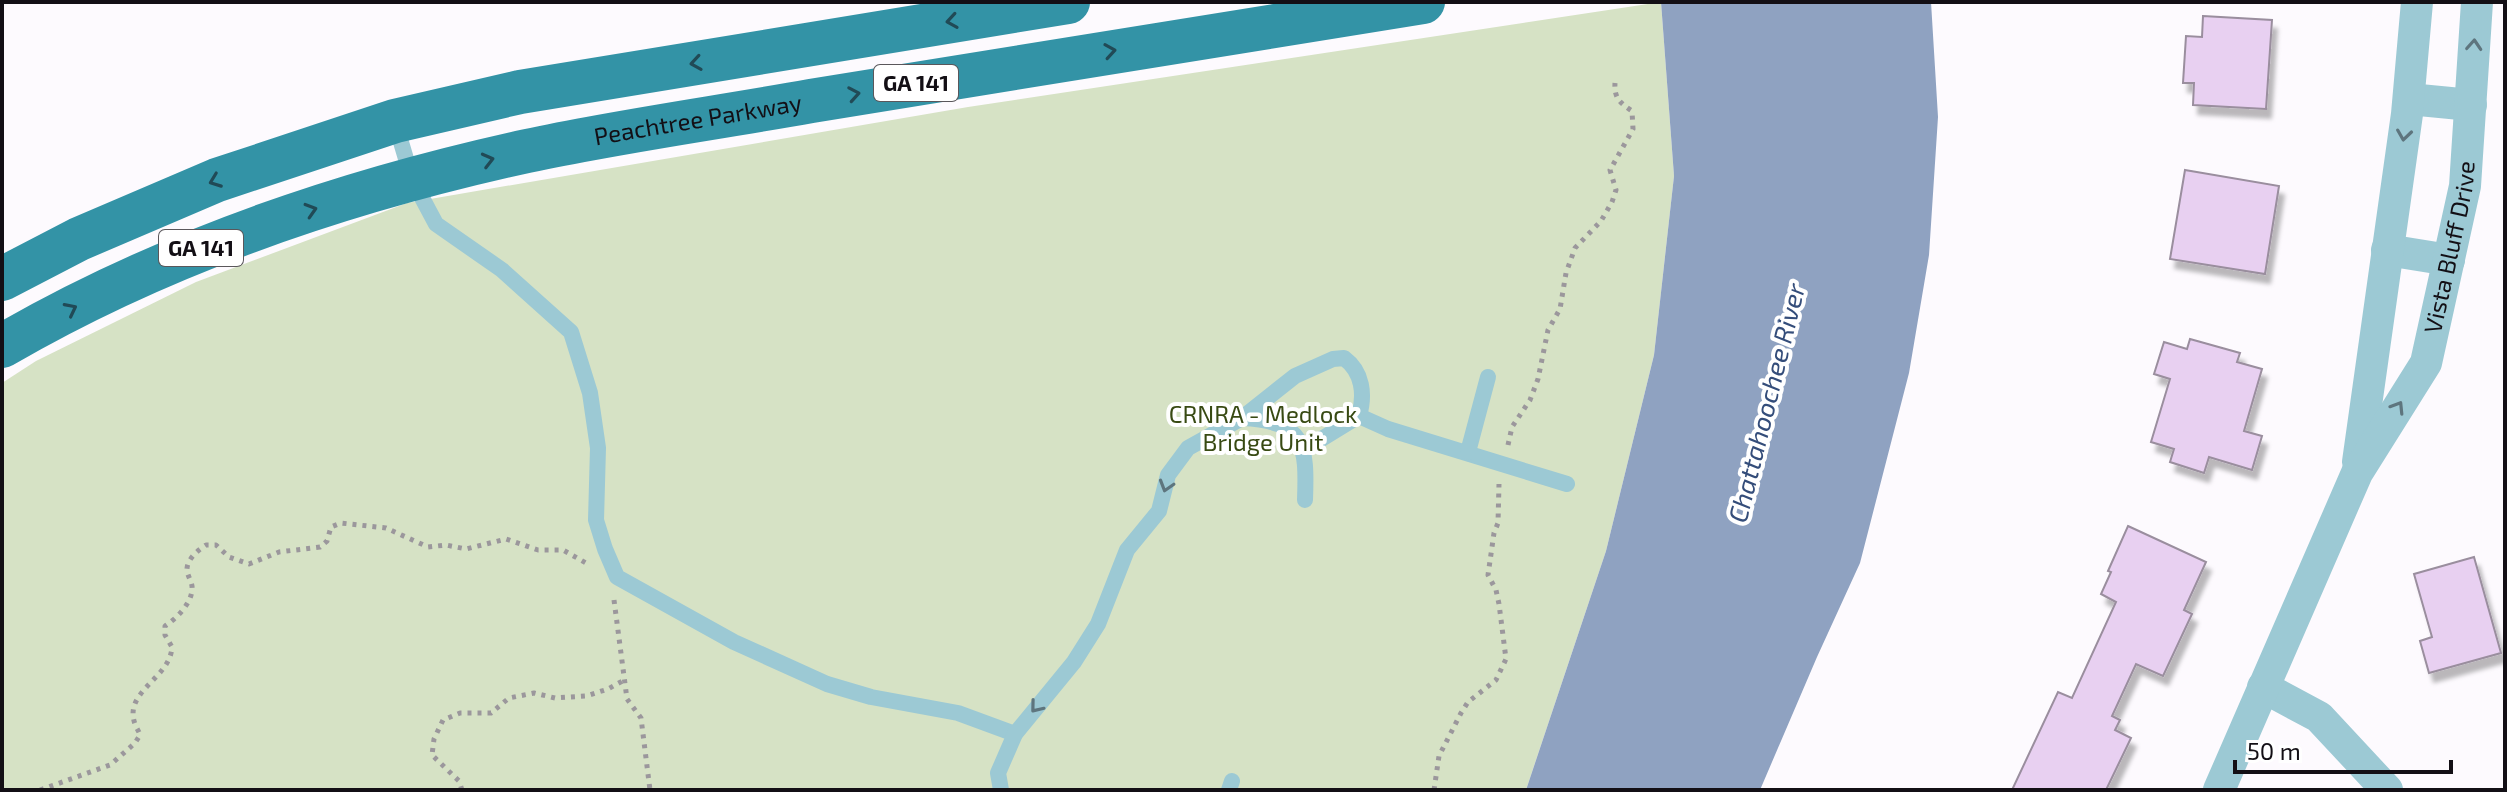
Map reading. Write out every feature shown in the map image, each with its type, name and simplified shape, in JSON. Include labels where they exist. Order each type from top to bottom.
[{"type":"highway","name":"GA 141","points":[[2,279],[79,239],[204,185],[395,121],[520,92],[1068,2]]},
{"type":"highway","name":"Peachtree Parkway","points":[[2,346],[125,281],[266,224],[412,179],[527,151],[647,128],[1423,2]]},
{"type":"street","name":"Vista Bluff Drive","points":[[2357,473],[2409,99],[2417,2]]},
{"type":"street","name":"Vista Bluff Drive","points":[[2219,790],[2357,473],[2426,363],[2465,186],[2477,2]]},
{"type":"street","points":[[2409,99],[2471,105]]},
{"type":"street","points":[[2387,250],[2449,260]]},
{"type":"street","points":[[2263,687],[2319,717],[2387,790]]},
{"type":"lane","points":[[395,121],[412,179],[436,224],[502,270],[571,332],[590,393],[598,448],[596,520],[617,577],[734,642],[827,684],[871,697],[958,713],[1015,734]]},
{"type":"lane","points":[[1001,790],[998,773],[1015,734],[1074,662],[1098,624],[1127,550],[1159,511],[1168,475],[1188,448],[1242,418],[1295,376],[1333,359],[1344,358],[1354,365],[1360,376],[1362,405],[1359,416],[1315,443],[1303,445]]},
{"type":"lane","points":[[1468,452],[1488,377]]},
{"type":"lane","points":[[1359,416],[1388,429],[1567,484]]},
{"type":"lane","points":[[1242,418],[1269,419],[1293,433],[1303,445],[1307,464],[1305,500]]},
{"type":"path","points":[[1434,790],[1439,756],[1468,702],[1496,680],[1506,659],[1496,590],[1488,575],[1499,514],[1497,472],[1511,438],[1512,427],[1530,400],[1538,379],[1548,330],[1560,309],[1566,273],[1575,248],[1601,221],[1616,190],[1610,170],[1634,124],[1632,111],[1618,101],[1614,92],[1615,83]]},
{"type":"path","points":[[40,790],[72,776],[102,769],[135,743],[140,735],[134,721],[141,690],[159,677],[169,660],[172,647],[165,635],[165,626],[179,614],[190,597],[189,563],[206,545],[216,545],[229,557],[249,564],[279,552],[320,547],[327,541],[331,527],[341,523],[386,528],[428,547],[446,545],[466,549],[506,539],[538,550],[563,550],[601,572],[617,577],[614,596],[627,699],[641,718],[650,790]]},
{"type":"path","points":[[462,790],[459,781],[432,755],[434,739],[443,720],[460,713],[491,713],[509,698],[534,693],[555,698],[586,696],[626,679]]},
{"type":"green space","name":"CRNRA - Medlock Bridge Unit","points":[[1661,2],[1674,176],[1654,355],[1606,551],[1526,790],[2,790],[2,383],[36,361],[196,282],[407,203],[968,107]]},
{"type":"water","name":"Chattahoochee River","points":[[1661,2],[1931,2],[1938,117],[1929,255],[1909,373],[1860,563],[1760,790],[1526,790],[1606,551],[1654,355],[1674,176]]},
{"type":"building","points":[[2203,16],[2272,20],[2266,109],[2193,105],[2194,83],[2183,83],[2186,36],[2202,37]]},
{"type":"building","points":[[2185,170],[2279,186],[2265,274],[2170,259]]},
{"type":"building","points":[[2190,339],[2240,353],[2237,362],[2262,369],[2244,431],[2262,436],[2252,470],[2209,457],[2204,473],[2170,462],[2174,449],[2151,442],[2170,379],[2154,374],[2164,342],[2187,349]]},
{"type":"building","points":[[2128,526],[2206,562],[2184,610],[2192,614],[2163,676],[2136,664],[2112,716],[2120,720],[2115,730],[2131,738],[2106,790],[2012,790],[2058,692],[2072,698],[2116,602],[2101,594]]},
{"type":"building","points":[[2474,557],[2501,653],[2429,673],[2420,641],[2432,637],[2414,574]]}]
